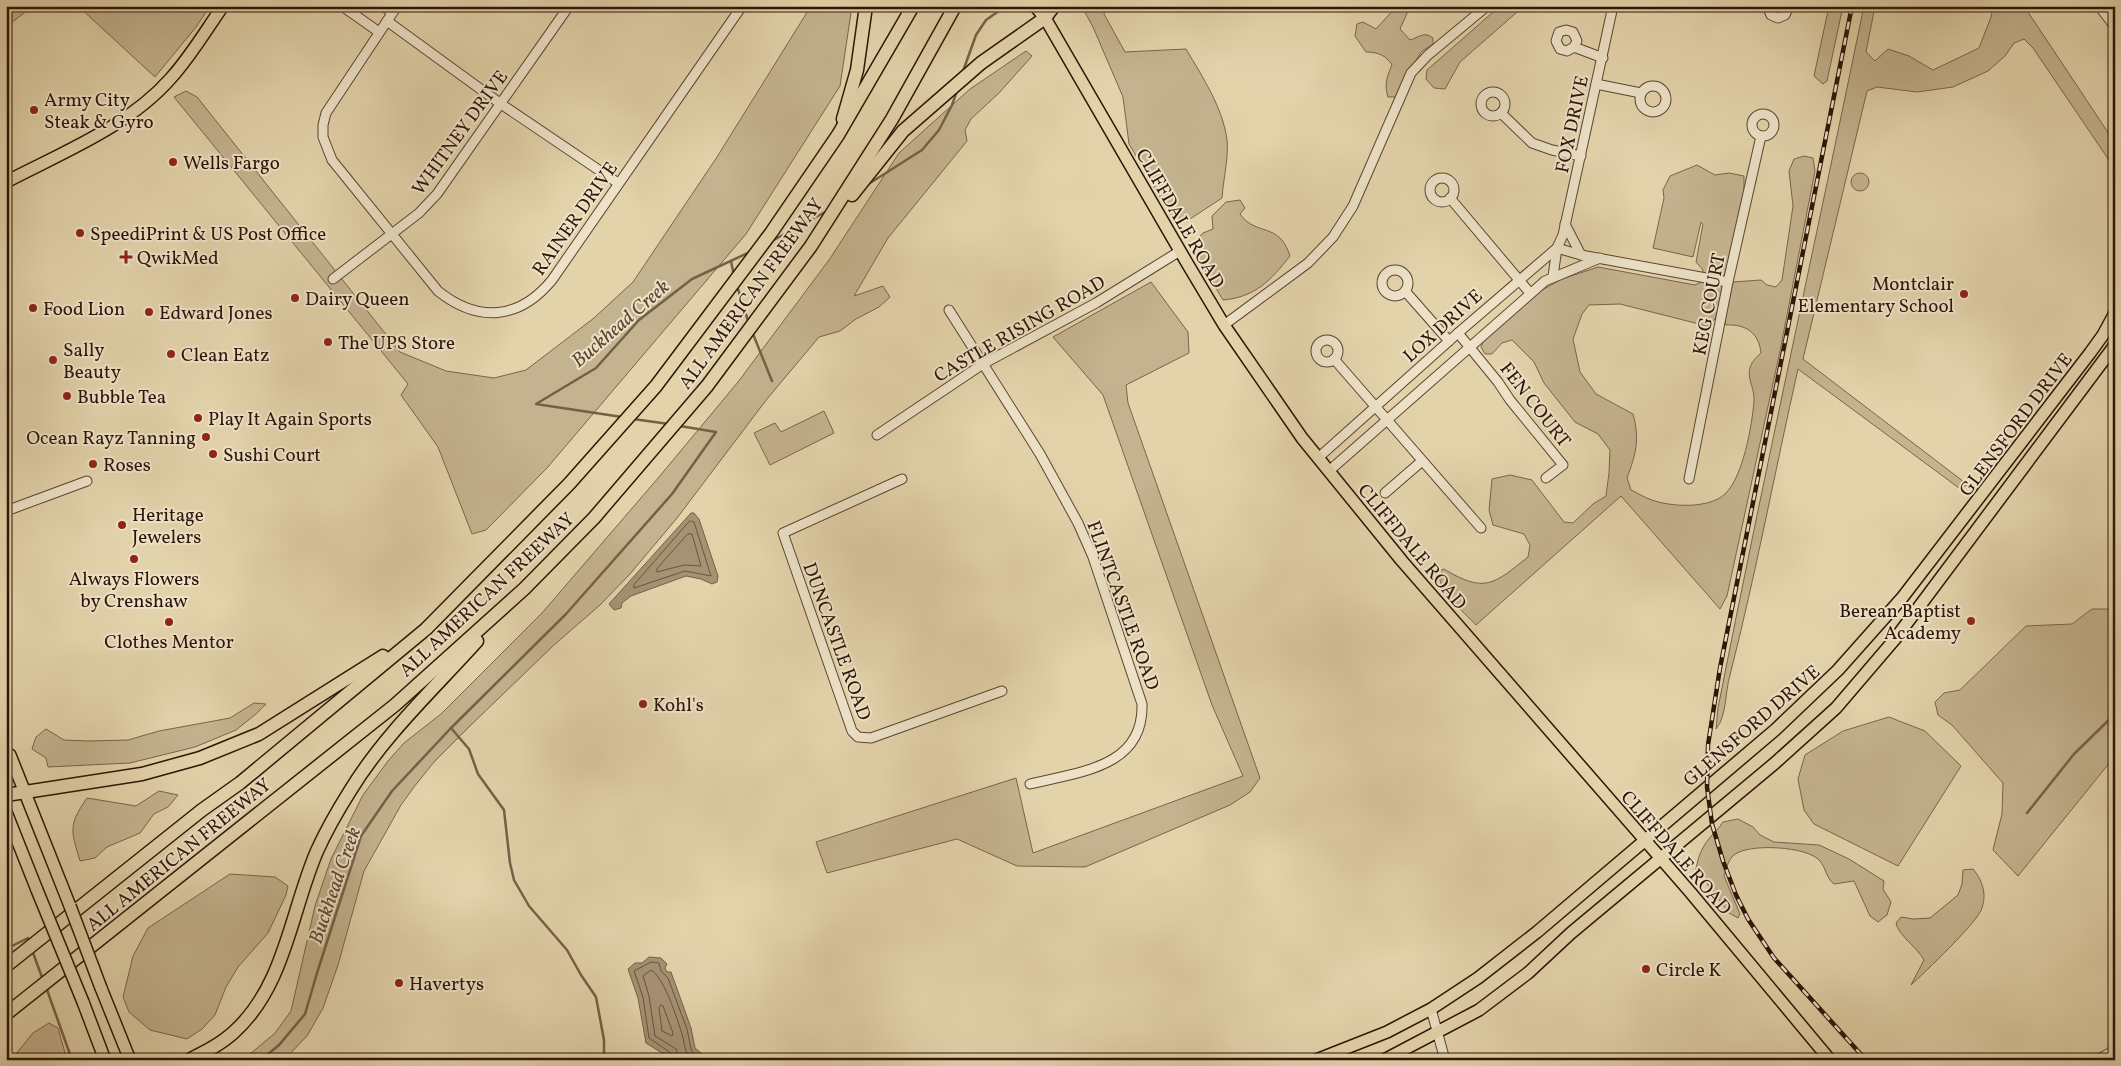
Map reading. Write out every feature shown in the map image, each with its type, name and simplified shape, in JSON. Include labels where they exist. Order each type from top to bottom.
[{"type":"highway","points":[[838,135],[857,70],[866,6]]},
{"type":"highway","name":"ALL AMERICAN FREEWAY","points":[[6,966],[202,810],[240,783],[426,629],[569,484],[656,386],[771,233],[838,135],[914,6]]},
{"type":"highway","name":"ALL AMERICAN FREEWAY","points":[[6,1014],[395,705],[524,590],[594,518],[672,428],[747,333],[811,246],[892,119],[955,6]]},
{"type":"highway","points":[[811,246],[903,131],[981,63],[1044,18],[1054,6]]},
{"type":"highway","points":[[189,1060],[221,1042],[234,1032],[261,1001],[272,980],[317,851],[349,792],[368,762],[397,727],[524,590]]},
{"type":"highway","points":[[6,795],[142,774],[200,758],[259,734],[426,629]]},
{"type":"main road","points":[[6,182],[108,129],[148,100],[182,66],[222,6]]},
{"type":"main road","name":"CLIFFDALE ROAD","points":[[1035,6],[1044,18],[1224,325],[1282,411],[1402,562],[1645,840],[1830,1060]]},
{"type":"main road","name":"GLENSFORD DRIVE","points":[[1316,1060],[1387,1032],[1431,1009],[1478,978],[1538,932],[1775,730],[1832,677],[1860,648],[1902,598],[1975,506],[2090,353],[2115,313]]},
{"type":"main road","name":"GLENSFORD DRIVE","points":[[1384,1060],[1479,1010],[1528,973],[1571,933],[1782,757],[1836,708],[1895,640],[2115,345]]},
{"type":"main road","points":[[6,753],[10,755],[130,1060]]},
{"type":"main road","points":[[6,812],[105,1060]]},
{"type":"street","points":[[342,6],[379,32]]},
{"type":"street","points":[[383,6],[500,104],[618,183]]},
{"type":"street","name":"WHITNEY DRIVE","points":[[333,279],[419,213],[437,194],[569,6]]},
{"type":"street","name":"RAINER DRIVE","points":[[392,13],[331,102],[326,113],[322,131],[324,143],[332,160],[438,291],[448,300],[482,313],[507,312],[529,303],[543,291],[742,6]]},
{"type":"street","points":[[1224,325],[1308,263],[1333,237],[1353,206],[1411,73],[1428,55],[1486,6]]},
{"type":"street","name":"FOX DRIVE","points":[[1553,276],[1557,248],[1566,224],[1613,6]]},
{"type":"street","points":[[1766,6],[1771,15],[1778,18],[1785,15],[1789,6]]},
{"type":"street","points":[[2100,6],[2115,27]]},
{"type":"street","points":[[1574,47],[1603,58]]},
{"type":"street","points":[[1596,84],[1641,94]]},
{"type":"street","points":[[1501,113],[1532,143],[1552,150],[1581,156]]},
{"type":"street","name":"KEG COURT","points":[[1689,479],[1728,282],[1761,136]]},
{"type":"street","points":[[1450,198],[1530,293]]},
{"type":"street","points":[[1566,224],[1582,255]]},
{"type":"street","points":[[1557,248],[1582,255],[1728,282]]},
{"type":"street","name":"LOX DRIVE","points":[[1318,458],[1519,279],[1557,248]]},
{"type":"street","name":"CASTLE RISING ROAD","points":[[877,435],[983,364],[1096,303],[1180,251]]},
{"type":"street","name":"LOX DRIVE","points":[[1329,471],[1530,293],[1553,276],[1600,258]]},
{"type":"street","points":[[1404,291],[1449,341]]},
{"type":"street","name":"FLINTCASTLE ROAD","points":[[949,310],[1045,462],[1078,523],[1093,557],[1142,704],[1143,716],[1134,739],[1123,753],[1099,767],[1030,784]]},
{"type":"street","points":[[1458,333],[1470,346]]},
{"type":"street","name":"FEN COURT","points":[[1470,346],[1510,400],[1563,464],[1546,478]]},
{"type":"street","points":[[1334,359],[1481,528]]},
{"type":"street","points":[[1385,493],[1422,461]]},
{"type":"street","name":"DUNCASTLE ROAD","points":[[902,479],[783,533],[852,731],[858,737],[871,738],[1002,691]]},
{"type":"street","points":[[6,511],[87,481]]},
{"type":"street","points":[[1431,1009],[1445,1060]]},
{"type":"street","points":[[2097,1060],[2115,1050]]},
{"type":"shaded area","points":[[6,6],[33,6],[6,27]]},
{"type":"shaded area","points":[[78,6],[210,6],[196,27],[155,77]]},
{"type":"shaded area","points":[[811,6],[852,6],[840,86],[746,234],[547,468],[486,530],[472,534],[438,447],[401,395],[408,384],[174,97],[186,91],[197,97],[400,352],[446,371],[494,378],[526,370],[594,318],[633,282],[717,157]]},
{"type":"shaded area","points":[[1107,6],[1104,14],[1125,52],[1186,49],[1199,70],[1221,116],[1227,140],[1227,161],[1222,198],[1187,221],[1171,215],[1129,144],[1123,97],[1093,27],[1082,7]]},
{"type":"shaded area","points":[[1406,6],[1408,11],[1400,29],[1410,40],[1422,35],[1430,36],[1433,38],[1433,44],[1421,52],[1395,97],[1388,97],[1386,88],[1392,65],[1381,55],[1366,52],[1355,36],[1357,24],[1363,22],[1376,29],[1395,8]]},
{"type":"shaded area","points":[[1500,6],[1524,6],[1460,62],[1445,89],[1434,88],[1426,79],[1427,70]]},
{"type":"shaded area","points":[[1829,6],[1843,6],[1827,81],[1823,84],[1814,76]]},
{"type":"shaded area","points":[[1864,6],[1875,6],[1866,52],[1875,61],[1888,49],[1909,56],[1933,70],[1979,48],[1991,17],[1993,6],[2024,6],[2115,143],[2115,169],[2033,48],[2024,39],[2014,43],[2005,56],[1988,71],[1953,87],[1917,92],[1877,87],[1867,91],[1803,359],[1968,485],[1959,488],[1798,369],[1728,681],[1724,710],[1720,724],[1716,729],[1718,708],[1753,532]]},
{"type":"shaded area","points":[[1026,51],[1032,56],[999,93],[971,119],[965,130],[967,141],[888,238],[854,296],[883,286],[890,297],[879,307],[856,319],[840,331],[819,337],[767,399],[677,518],[630,574],[600,605],[554,645],[434,762],[401,805],[364,871],[338,965],[323,1008],[307,1036],[284,1060],[243,1060],[275,1033],[291,1011],[315,906],[331,859],[363,795],[388,761],[404,743],[441,714],[542,613],[659,477],[738,382],[829,260],[899,153],[970,89]]},
{"type":"shaded area","points":[[1804,156],[1813,158],[1815,171],[1780,351],[1727,596],[1720,609],[1621,496],[1476,625],[1446,593],[1439,578],[1439,571],[1444,569],[1470,581],[1489,582],[1506,574],[1528,557],[1530,545],[1524,534],[1493,525],[1489,510],[1492,479],[1510,475],[1532,480],[1564,522],[1573,523],[1593,504],[1606,496],[1610,450],[1598,434],[1575,422],[1544,383],[1534,362],[1512,340],[1502,343],[1492,354],[1485,354],[1481,347],[1485,336],[1542,290],[1562,279],[1598,267],[1695,285],[1701,282],[1703,270],[1696,262],[1703,224],[1701,222],[1693,257],[1653,248],[1664,198],[1663,190],[1670,176],[1697,165],[1715,175],[1729,173],[1744,176],[1744,192],[1720,305],[1715,319],[1707,326],[1620,304],[1589,305],[1582,314],[1573,339],[1580,372],[1596,394],[1633,414],[1637,439],[1633,461],[1627,478],[1631,490],[1649,499],[1669,504],[1700,504],[1718,499],[1725,494],[1737,476],[1746,451],[1754,401],[1749,371],[1754,359],[1761,353],[1758,340],[1750,331],[1740,326],[1726,325],[1724,319],[1733,282],[1761,280],[1767,285],[1776,287],[1782,280],[1793,206],[1789,171],[1794,159]]},
{"type":"shaded area","points":[[1860,173],[1866,176],[1869,182],[1866,188],[1860,191],[1854,188],[1851,182],[1854,176]]},
{"type":"shaded area","points":[[1240,200],[1245,208],[1240,214],[1246,221],[1274,233],[1285,245],[1290,256],[1262,286],[1245,295],[1223,300],[1195,253],[1196,240],[1203,233],[1213,229],[1212,216],[1226,202]]},
{"type":"shaded area","points":[[1151,282],[1188,332],[1189,353],[1126,385],[1128,403],[1260,778],[1250,792],[1230,805],[1085,867],[1017,866],[957,839],[827,873],[816,842],[1016,778],[1033,853],[1243,776],[1212,705],[1103,395],[1053,337]]},
{"type":"shaded area","points":[[824,411],[834,433],[770,465],[754,433],[775,423],[781,432]]},
{"type":"shaded area","points":[[2092,609],[2115,609],[2115,756],[2018,876],[1993,850],[2002,814],[2003,783],[1952,725],[1938,715],[1935,702],[1944,693],[1960,690],[2026,626],[2072,624]]},
{"type":"shaded area","points":[[254,703],[266,704],[236,730],[195,747],[130,763],[48,767],[46,758],[32,749],[36,737],[46,729],[64,740],[128,740],[159,731],[230,718]]},
{"type":"shaded area","points":[[1889,717],[1925,731],[1961,766],[1898,866],[1814,824],[1804,810],[1798,779],[1805,755],[1843,731]]},
{"type":"shaded area","points":[[159,791],[178,795],[168,807],[154,814],[140,833],[107,847],[95,858],[80,861],[73,828],[77,815],[87,798],[136,806]]},
{"type":"shaded area","points":[[1738,819],[1753,827],[1760,835],[1774,842],[1819,845],[1849,859],[1884,881],[1883,889],[1891,902],[1887,915],[1878,922],[1870,916],[1854,881],[1834,884],[1829,879],[1820,861],[1813,856],[1791,849],[1778,848],[1741,851],[1732,857],[1724,876],[1740,914],[1738,918],[1729,913],[1696,869],[1699,857],[1706,843],[1723,822]]},
{"type":"shaded area","points":[[1973,869],[1981,882],[1984,892],[1979,915],[1911,985],[1924,960],[1900,932],[1896,923],[1901,917],[1913,919],[1930,918],[1958,895],[1962,884],[1963,870]]},
{"type":"shaded area","points":[[230,874],[275,877],[288,886],[286,895],[268,933],[238,967],[226,987],[215,1015],[202,1029],[187,1039],[150,1030],[129,1012],[123,997],[133,956],[148,928]]},
{"type":"shaded area","points":[[49,1023],[58,1028],[67,1060],[11,1060],[33,1033]]},
{"type":"water","points":[[691,513],[694,513],[699,519],[718,576],[717,582],[712,584],[701,579],[686,576],[631,596],[622,603],[621,608],[614,610],[609,604]]},
{"type":"water","points":[[649,957],[661,958],[667,964],[665,968],[667,972],[671,972],[691,1028],[695,1048],[701,1053],[702,1060],[669,1060],[665,1055],[646,1043],[638,998],[628,969],[635,963],[642,963]]},
{"type":"waterway","name":"Buckhead Creek","points":[[962,74],[976,35],[986,20],[1006,6]]},
{"type":"waterway","name":"Buckhead Creek","points":[[867,185],[922,150],[939,130],[957,91]]},
{"type":"waterway","name":"Buckhead Creek","points":[[770,242],[827,211]]},
{"type":"waterway","name":"Buckhead Creek","points":[[622,417],[536,404],[596,368],[639,320],[692,279],[752,251]]},
{"type":"waterway","points":[[731,261],[734,276]]},
{"type":"waterway","points":[[737,286],[749,324]]},
{"type":"waterway","points":[[753,334],[772,381]]},
{"type":"waterway","name":"Buckhead Creek","points":[[633,419],[669,424]]},
{"type":"waterway","name":"Buckhead Creek","points":[[261,1060],[279,1045],[305,1014],[361,836],[392,791],[451,728],[566,614],[672,494],[716,432],[680,426]]},
{"type":"waterway","points":[[2027,813],[2074,754],[2115,714]]},
{"type":"waterway","name":"Buckhead Creek","points":[[451,728],[469,749],[478,774],[504,810],[510,863],[514,880],[529,906],[567,950],[596,997],[604,1040],[604,1060]]},
{"type":"waterway","points":[[6,949],[28,938],[29,942]]},
{"type":"waterway","points":[[32,950],[43,980]]},
{"type":"waterway","points":[[46,987],[72,1060]]},
{"type":"railway","points":[[1852,6],[1720,668],[1708,745],[1707,787],[1712,824],[1723,861],[1736,895],[1748,919],[1774,958],[1866,1060]]},
{"type":"place","name":"Army City Steak & Gyro","points":[[34,110]]},
{"type":"place","name":"Wells Fargo","points":[[173,162]]},
{"type":"place","name":"SpeediPrint & US Post Office","points":[[80,233]]},
{"type":"place","name":"QwikMed","points":[[126,257]]},
{"type":"place","name":"Montclair Elementary School","points":[[1964,294]]},
{"type":"place","name":"Dairy Queen","points":[[295,298]]},
{"type":"place","name":"Food Lion","points":[[33,308]]},
{"type":"place","name":"Edward Jones","points":[[149,312]]},
{"type":"place","name":"The UPS Store","points":[[328,342]]},
{"type":"place","name":"Clean Eatz","points":[[171,354]]},
{"type":"place","name":"Sally Beauty","points":[[53,360]]},
{"type":"place","name":"Bubble Tea","points":[[67,396]]},
{"type":"place","name":"Play It Again Sports","points":[[198,418]]},
{"type":"place","name":"Ocean Rayz Tanning","points":[[206,437]]},
{"type":"place","name":"Sushi Court","points":[[213,454]]},
{"type":"place","name":"Roses","points":[[93,464]]},
{"type":"place","name":"Heritage Jewelers","points":[[122,525]]},
{"type":"place","name":"Always Flowers by Crenshaw","points":[[134,559]]},
{"type":"place","name":"Berean Baptist Academy","points":[[1971,621]]},
{"type":"place","name":"Clothes Mentor","points":[[169,622]]},
{"type":"place","name":"Kohl's","points":[[643,704]]},
{"type":"place","name":"Circle K","points":[[1646,969]]},
{"type":"place","name":"Havertys","points":[[399,983]]}]
